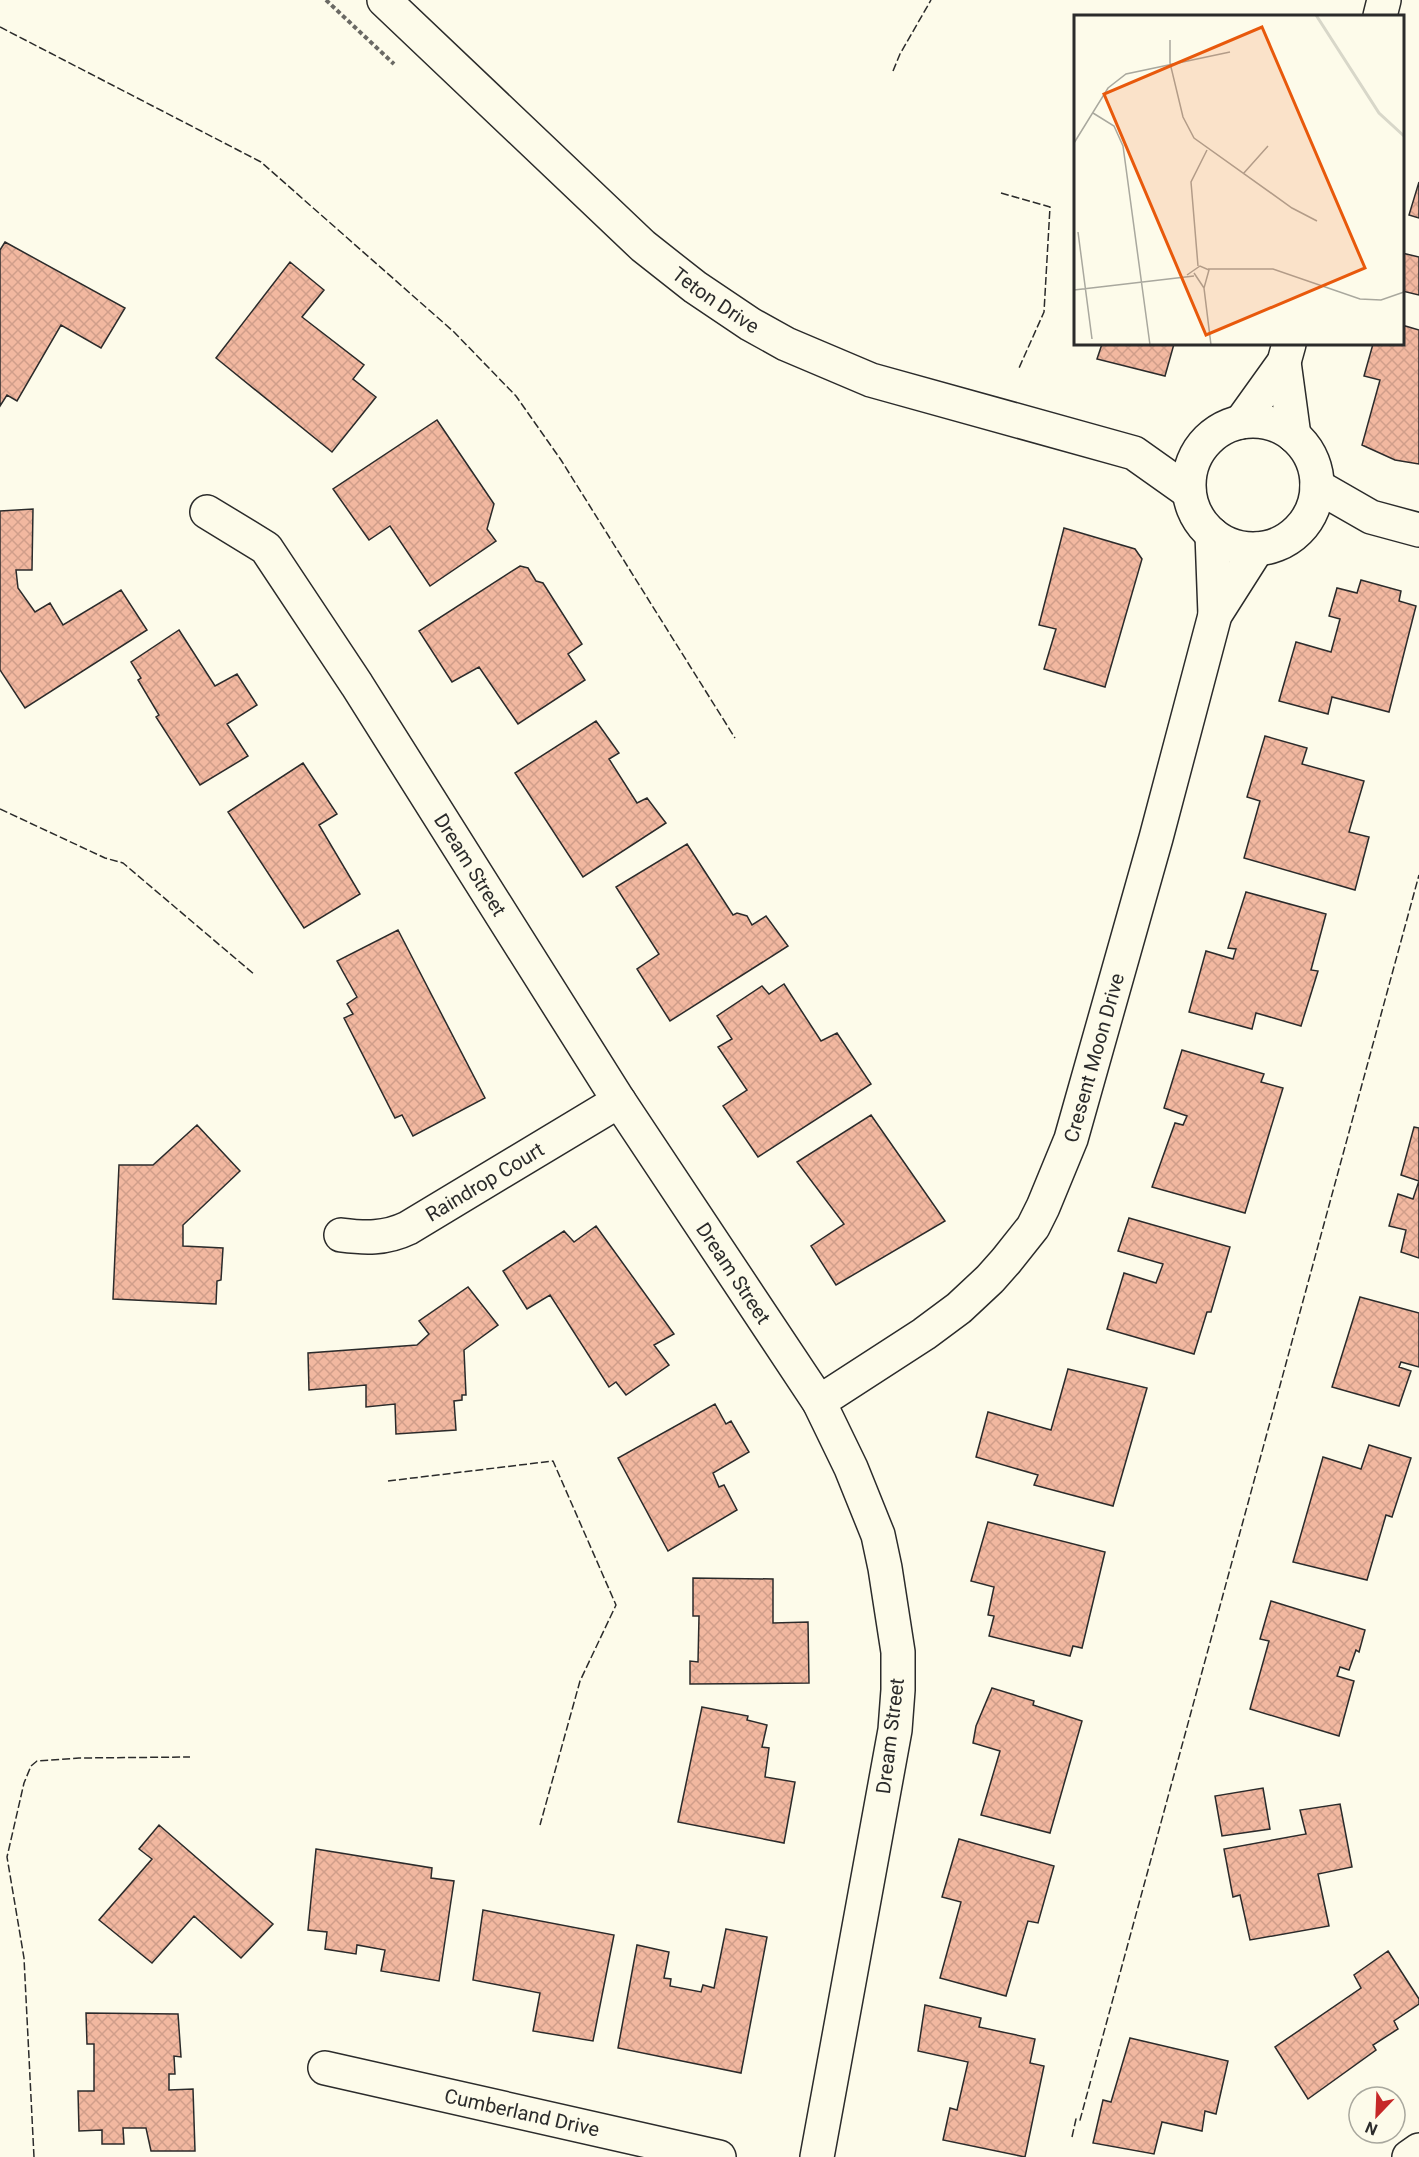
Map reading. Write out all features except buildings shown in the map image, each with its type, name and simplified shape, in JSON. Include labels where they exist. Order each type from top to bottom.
[{"type":"street","name":"Teton Drive","points":[[384,0],[643,246],[694,287],[750,324],[794,348],[871,380],[1134,453],[1190,492]]},
{"type":"street","points":[[1380,15],[1384,0]]},
{"type":"street","points":[[1241,422],[1287,353]]},
{"type":"street","points":[[1287,353],[1294,436]]},
{"type":"street","points":[[1241,422],[1268,423],[1281,427],[1294,436],[1305,448],[1313,462],[1317,486],[1312,509],[1299,529],[1280,543],[1257,549],[1233,546],[1212,534],[1197,515],[1190,492],[1191,468],[1202,446],[1219,430],[1241,422]]},
{"type":"street","name":"Teton Drive","points":[[1134,453],[1202,446]]},
{"type":"street","points":[[1317,486],[1371,517],[1419,531]]},
{"type":"street","name":"Dream Street","points":[[207,512],[266,548],[370,706],[619,1101],[819,1402],[851,1468],[878,1535],[898,1652],[895,1730],[817,2157]]},
{"type":"street","points":[[1299,529],[1371,517]]},
{"type":"street","name":"Cresent Moon Drive","points":[[819,1402],[924,1334],[959,1308],[1006,1261],[1033,1227],[1043,1207],[1071,1138],[1156,838],[1215,615],[1212,534]]},
{"type":"street","name":"Cresent Moon Drive","points":[[1215,615],[1257,549]]},
{"type":"street","name":"Raindrop Court","points":[[340,1235],[369,1238],[398,1233],[619,1101]]},
{"type":"street","name":"Cumberland Drive","points":[[325,2068],[719,2157]]},
{"type":"street","points":[[1409,2157],[1419,2150]]},
{"type":"path","points":[[327,0],[394,64]]},
{"type":"fence","points":[[893,71],[900,54],[931,0]]},
{"type":"fence","points":[[0,27],[261,162],[454,332],[516,396],[561,460],[735,738]]},
{"type":"fence","points":[[1001,193],[1050,207],[1044,312],[1019,368]]},
{"type":"fence","points":[[0,809],[105,858],[123,863],[255,975]]},
{"type":"fence","points":[[1072,2137],[1076,2119],[1080,2120],[1419,875]]},
{"type":"fence","points":[[388,1481],[553,1461],[616,1605],[580,1681],[540,1825]]},
{"type":"fence","points":[[34,2157],[24,1958],[7,1857],[24,1783],[31,1766],[37,1761],[79,1758],[190,1757]]}]
